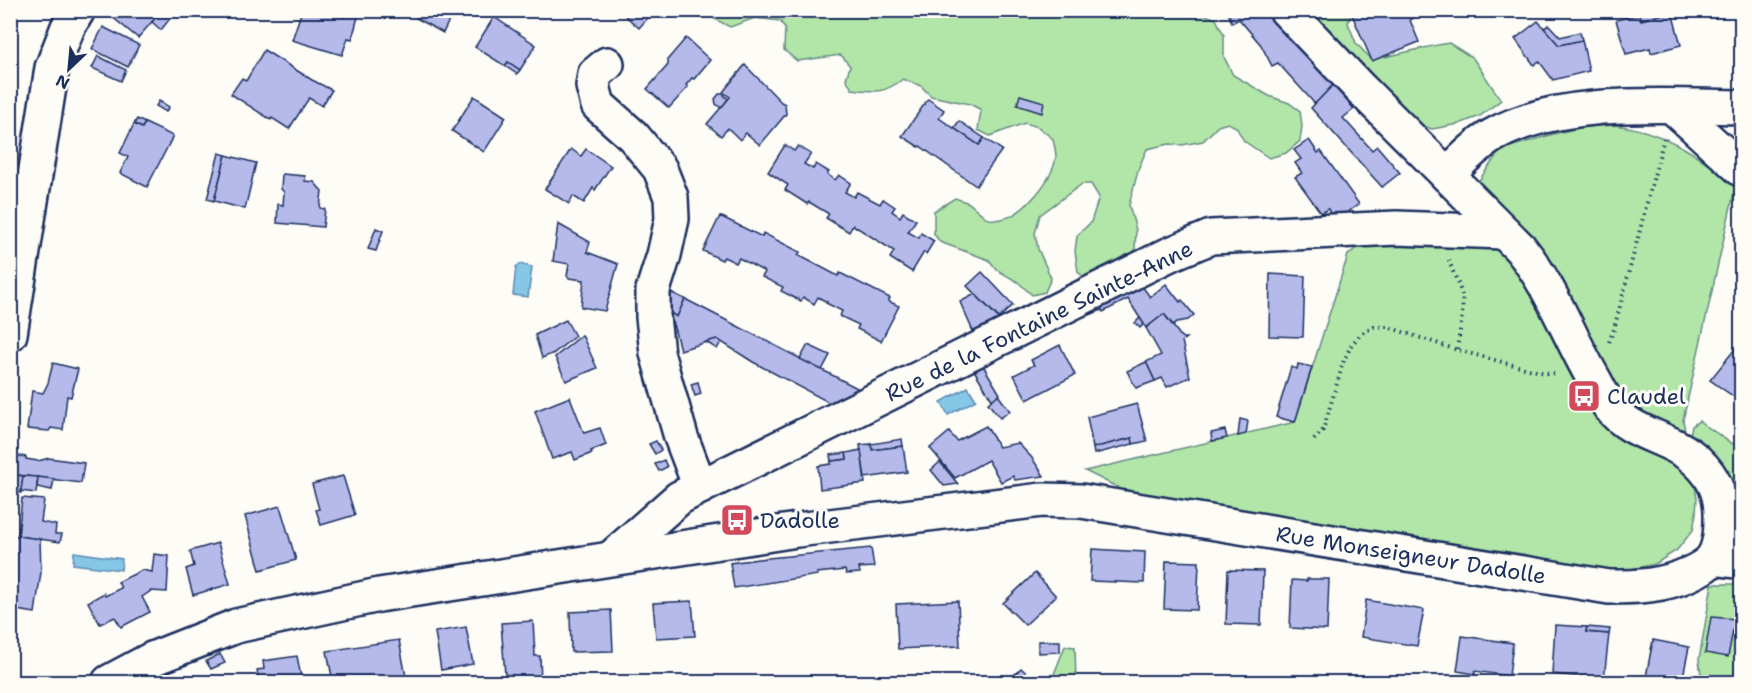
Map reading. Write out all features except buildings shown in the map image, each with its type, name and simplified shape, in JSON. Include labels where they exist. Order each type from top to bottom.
[{"type":"street","points":[[10,334],[50,80],[59,47],[78,10]]},
{"type":"street","name":"Rue Monseigneur Dadolle","points":[[611,558],[797,530],[1042,500],[1081,501],[1609,587],[1660,584],[1682,578],[1706,565],[1727,560],[1717,548],[1722,507],[1710,475],[1698,461],[1683,450],[1636,429],[1618,417],[1609,406],[1588,369],[1538,273],[1520,248],[1286,10]]},
{"type":"street","points":[[607,63],[595,74],[593,86],[598,105],[633,136],[660,168],[671,197],[672,219],[653,290],[653,317],[657,353],[681,437],[700,486]]},
{"type":"street","points":[[1672,106],[1742,170]]},
{"type":"street","points":[[1447,176],[1477,146],[1506,128],[1523,122],[1594,107],[1742,107]]},
{"type":"street","name":"Rue de la Fontaine Sainte-Anne","points":[[611,558],[679,498],[700,486],[1167,255],[1212,237],[1396,228],[1504,232]]},
{"type":"street","points":[[109,682],[152,659],[236,626],[379,595],[611,558]]},
{"type":"path","points":[[1314,440],[1323,430],[1344,360],[1352,344],[1362,333],[1374,327],[1388,327],[1457,350],[1555,375],[1588,369],[1604,354],[1614,329],[1672,106]]},
{"type":"path","points":[[1450,229],[1447,253],[1462,295],[1457,350]]},
{"type":"green space","points":[[705,11],[1196,11],[1216,19],[1224,35],[1224,57],[1233,75],[1269,96],[1289,103],[1300,111],[1302,126],[1300,141],[1286,153],[1269,158],[1244,141],[1236,127],[1228,123],[1218,126],[1203,141],[1182,145],[1169,144],[1147,149],[1139,167],[1129,205],[1136,230],[1135,249],[1129,266],[1090,283],[1078,272],[1075,251],[1077,236],[1091,222],[1099,197],[1091,184],[1082,184],[1040,215],[1035,233],[1038,249],[1051,278],[1045,292],[1032,295],[1018,282],[997,270],[989,260],[940,242],[934,234],[934,211],[955,198],[969,203],[988,219],[1011,216],[1036,195],[1054,166],[1056,157],[1053,139],[1038,127],[1025,123],[990,136],[978,130],[981,110],[970,104],[931,96],[921,86],[903,79],[879,91],[852,89],[846,79],[850,66],[841,55],[797,61],[784,50],[785,28],[780,21],[755,18],[730,27],[707,15]]},
{"type":"green space","points":[[1310,11],[1352,11],[1348,23],[1356,43],[1371,59],[1449,43],[1473,58],[1501,100],[1480,116],[1459,124],[1432,129],[1398,118],[1309,19]]},
{"type":"green space","points":[[1615,125],[1665,138],[1708,163],[1736,184],[1683,420],[1697,498],[1693,530],[1677,550],[1655,564],[1627,570],[1596,569],[1135,496],[1085,471],[1295,422],[1348,255],[1366,240],[1438,239],[1503,149],[1584,127]]},
{"type":"green space","points":[[1699,421],[1731,443],[1741,447],[1741,504],[1724,487],[1691,445],[1692,426]]},
{"type":"green space","points":[[1712,584],[1741,584],[1741,682],[1702,682],[1699,660]]},
{"type":"green space","points":[[1065,646],[1075,647],[1076,682],[1051,682]]},
{"type":"water","points":[[520,264],[532,267],[528,297],[513,295],[516,267]]},
{"type":"water","points":[[968,387],[976,400],[948,415],[941,402]]},
{"type":"water","points":[[74,552],[122,559],[121,570],[73,564]]},
{"type":"place","name":"Claudel","points":[[1584,396]]},
{"type":"place","name":"Dadolle","points":[[737,520]]}]
